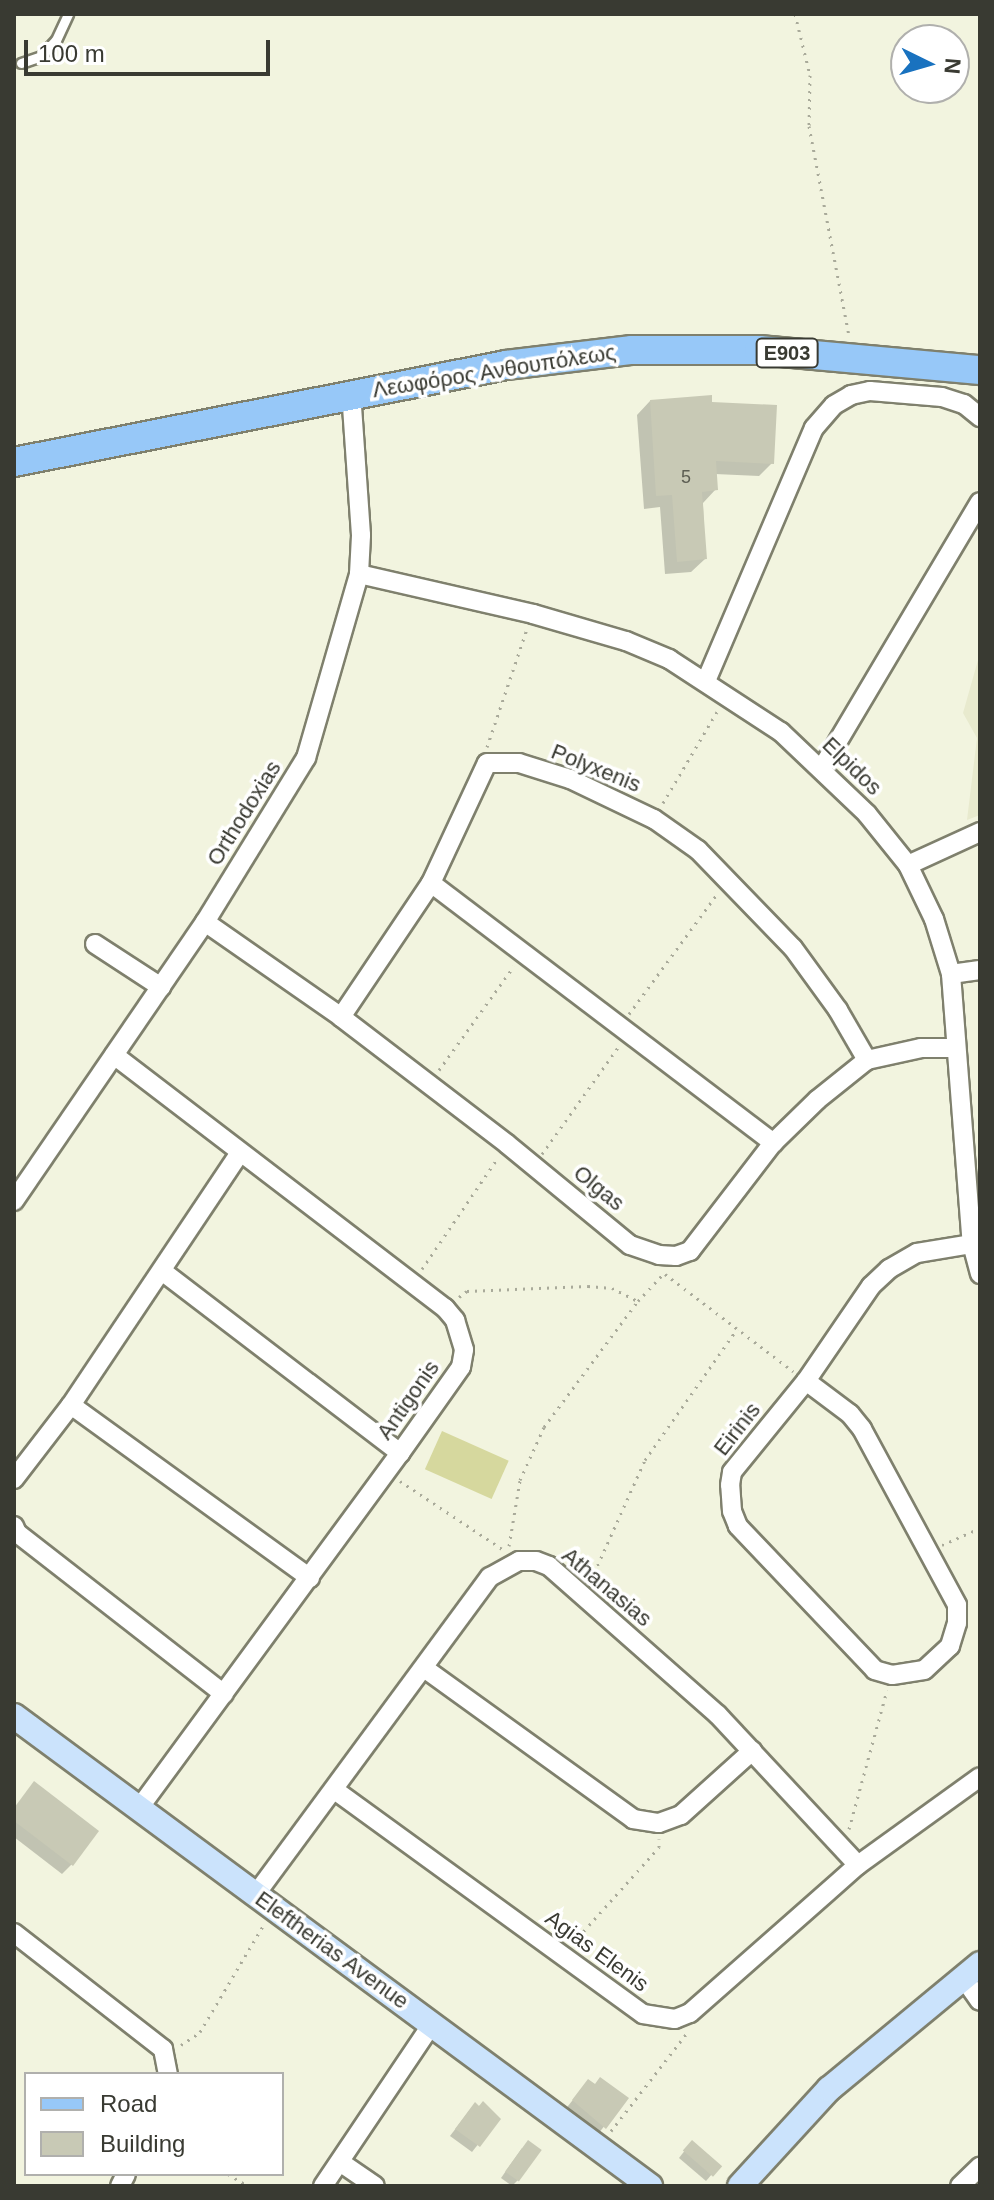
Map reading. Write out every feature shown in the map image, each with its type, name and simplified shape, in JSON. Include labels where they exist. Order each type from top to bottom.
[{"type":"main road","name":"Λεωφόρος Ανθουπόλεως","points":[[14,462],[351,393],[506,365],[632,350],[759,350],[980,370]]},
{"type":"main road","name":"Eleftherias Avenue","points":[[14,1716],[650,2186]]},
{"type":"main road","points":[[740,2186],[829,2089],[971,1970]]},
{"type":"street","points":[[706,681],[814,428],[834,405],[851,395],[870,391],[942,397],[964,404],[980,417]]},
{"type":"street","name":"Orthodoxias","points":[[14,1201],[205,922],[306,758],[359,574],[361,535],[351,393]]},
{"type":"street","points":[[822,768],[980,502]]},
{"type":"street","name":"Elpidos","points":[[359,574],[533,614],[626,641],[706,681],[781,732],[867,814],[908,865],[934,919],[951,974],[972,1244],[980,1274]]},
{"type":"street","points":[[341,1017],[431,883],[487,763]]},
{"type":"street","name":"Polyxenis","points":[[487,763],[519,763],[570,779],[654,819],[729,878],[793,948],[838,1010],[867,1060]]},
{"type":"street","points":[[908,865],[980,832]]},
{"type":"street","points":[[431,883],[773,1143]]},
{"type":"street","name":"Olgas","points":[[205,922],[341,1017],[507,1144],[630,1245],[662,1264]]},
{"type":"street","points":[[95,944],[161,987]]},
{"type":"street","points":[[951,974],[980,970]]},
{"type":"street","points":[[662,1264],[690,1251],[773,1143],[817,1100],[867,1060],[921,1048],[955,1048]]},
{"type":"street","name":"Antigonis","points":[[114,1055],[445,1308],[461,1334],[464,1350],[461,1367],[387,1472],[138,1810]]},
{"type":"street","points":[[14,1479],[71,1405],[240,1153]]},
{"type":"street","name":"Eirinis","points":[[892,1675],[875,1670],[738,1526],[732,1511],[732,1472],[806,1381],[871,1286],[889,1269],[917,1253],[972,1244]]},
{"type":"street","points":[[162,1271],[400,1453]]},
{"type":"street","points":[[806,1381],[850,1414],[862,1429],[957,1605],[957,1623],[950,1646],[937,1661],[924,1670],[892,1675]]},
{"type":"street","points":[[71,1405],[310,1578]]},
{"type":"street","points":[[14,1526],[17,1533],[224,1694]]},
{"type":"street","name":"Athanasias","points":[[265,1901],[336,1791],[490,1577],[505,1566],[536,1561],[549,1566],[718,1715],[858,1865]]},
{"type":"street","points":[[424,1668],[633,1819],[659,1823],[681,1815],[752,1751]]},
{"type":"street","points":[[690,2013],[858,1865],[980,1777]]},
{"type":"street","name":"Agias Elenis","points":[[336,1791],[643,2014],[675,2019],[690,2013]]},
{"type":"street","points":[[14,1933],[163,2049],[166,2065]]},
{"type":"street","points":[[971,1970],[980,2001]]},
{"type":"street","points":[[323,2186],[432,2024]]},
{"type":"street","points":[[340,2162],[375,2186]]},
{"type":"street","points":[[960,2186],[980,2167]]},
{"type":"lane","points":[[21,63],[41,56],[56,40],[68,14]]},
{"type":"path","points":[[795,14],[810,75],[811,139],[854,359]]},
{"type":"path","points":[[487,763],[486,752],[533,614]]},
{"type":"path","points":[[654,819],[726,696]]},
{"type":"path","points":[[534,1166],[729,878]]},
{"type":"path","points":[[429,1084],[524,954]]},
{"type":"path","points":[[413,1282],[507,1144]]},
{"type":"path","points":[[387,1472],[508,1553],[520,1480],[544,1427],[662,1264],[737,1329],[806,1381]]},
{"type":"path","points":[[445,1308],[467,1291],[588,1286],[612,1288],[638,1301]]},
{"type":"path","points":[[584,1596],[645,1460],[737,1329]]},
{"type":"path","points":[[928,1552],[980,1528]]},
{"type":"path","points":[[837,1842],[850,1828],[892,1675]]},
{"type":"path","points":[[562,1955],[659,1847],[659,1823]]},
{"type":"path","points":[[166,2065],[200,2032],[265,1901]]},
{"type":"path","points":[[598,2147],[687,2032],[690,2013]]},
{"type":"shaded area","points":[[980,653],[980,815],[967,820],[977,738],[963,713]]},
{"type":"green space","points":[[442,1431],[509,1461],[492,1499],[425,1469]]},
{"type":"building","points":[[712,395],[712,402],[777,405],[774,464],[716,461],[718,490],[702,492],[707,559],[677,562],[672,495],[656,496],[650,400]]},
{"type":"building","points":[[34,1781],[99,1831],[73,1866],[14,1821],[14,1808]]},
{"type":"building","points":[[600,2077],[629,2098],[606,2129],[572,2100],[588,2079],[595,2084]]},
{"type":"building","points":[[483,2101],[501,2119],[480,2147],[455,2129],[475,2102],[479,2106]]},
{"type":"building","points":[[528,2140],[542,2150],[519,2182],[505,2172]]},
{"type":"building","points":[[692,2140],[722,2166],[713,2177],[683,2151]]}]
